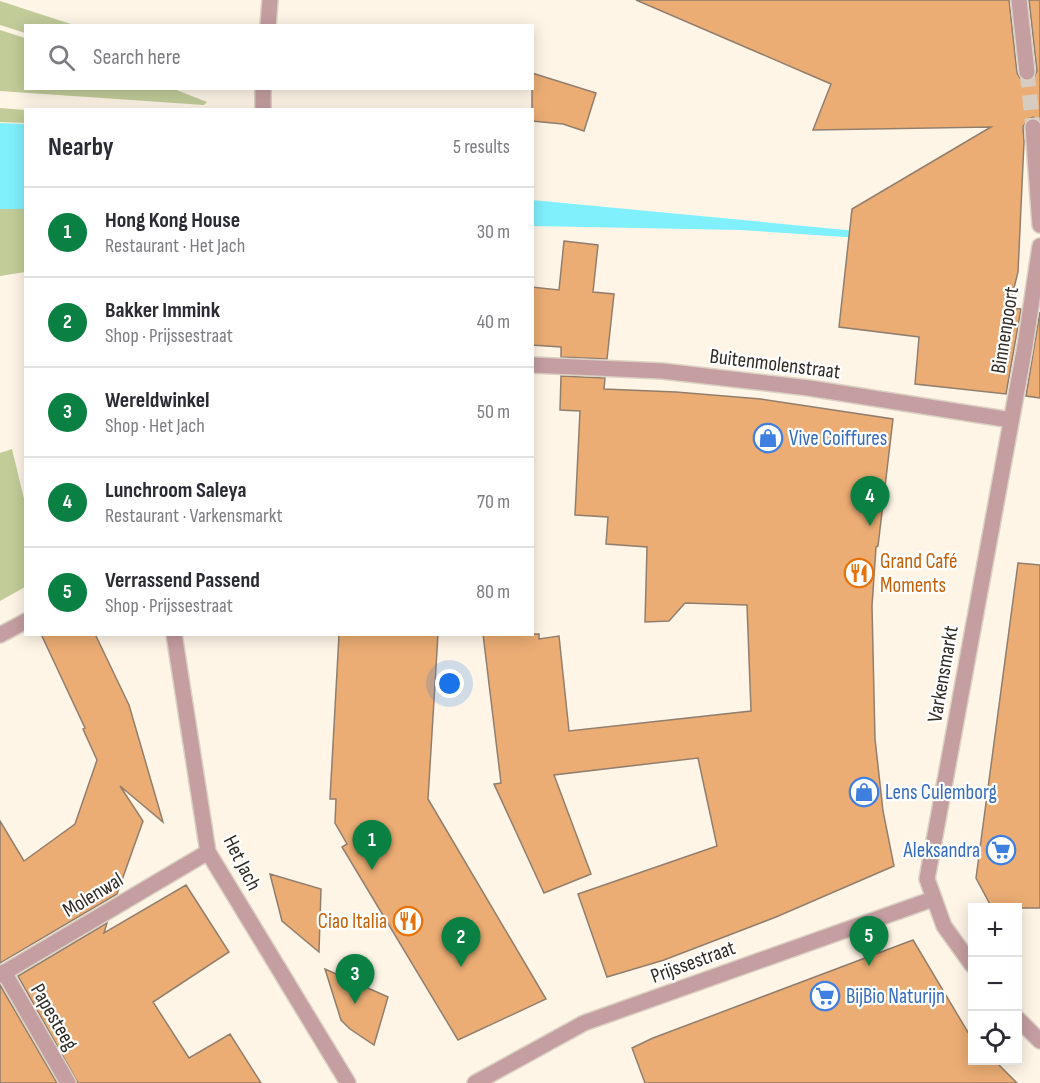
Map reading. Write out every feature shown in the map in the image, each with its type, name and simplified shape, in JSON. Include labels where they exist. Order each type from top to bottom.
[{"type":"street","points":[[268,24],[270,0]]},
{"type":"street","points":[[1019,0],[1027,72]]},
{"type":"street","points":[[263,90],[263,108]]},
{"type":"street","points":[[1033,127],[1040,225]]},
{"type":"street","name":"Binnenpoort","points":[[1011,420],[1033,347],[1040,246]]},
{"type":"street","name":"Buitenmolenstraat","points":[[534,364],[662,371],[809,388],[1011,420]]},
{"type":"street","name":"Varkensmarkt","points":[[968,959],[945,926],[927,879],[1011,420]]},
{"type":"street","points":[[0,635],[24,622]]},
{"type":"street","name":"Het Jach","points":[[174,636],[208,852],[348,1083]]},
{"type":"street","name":"Molenwal","points":[[2,973],[208,852]]},
{"type":"street","name":"Prijssestraat","points":[[475,1083],[584,1023],[933,899]]},
{"type":"street","name":"Papesteeg","points":[[2,973],[68,1083]]},
{"type":"street","points":[[1022,1024],[1040,1041]]},
{"type":"green space","points":[[0,1],[71,24],[24,24],[24,33],[0,25]]},
{"type":"green space","points":[[0,30],[24,38],[24,90],[177,90],[207,102],[204,105],[0,91]]},
{"type":"green space","points":[[0,108],[24,110],[24,123],[0,122]]},
{"type":"green space","points":[[0,209],[24,209],[24,272],[0,276]]},
{"type":"green space","points":[[12,449],[24,499],[24,588],[0,601],[0,453]]},
{"type":"water","points":[[0,123],[24,124],[24,209],[0,209]]},
{"type":"water","points":[[534,200],[1015,246],[935,243],[740,230],[534,226]]},
{"type":"building","points":[[636,0],[1009,0],[1017,73],[1027,82],[1033,79],[1037,71],[1029,0],[1040,0],[1040,121],[1033,117],[1028,119],[1023,127],[1018,272],[1009,308],[1021,309],[1006,394],[915,384],[919,337],[839,327],[852,209],[991,127],[813,130],[831,84]]},
{"type":"building","points":[[534,74],[596,93],[584,131],[563,124],[534,121],[534,108],[532,108]]},
{"type":"building","points":[[564,241],[598,245],[593,292],[614,294],[607,359],[561,357],[561,347],[534,345],[534,287],[559,290]]},
{"type":"building","points":[[1040,312],[1040,398],[1026,396]]},
{"type":"building","points":[[561,376],[605,378],[604,389],[761,399],[893,419],[878,546],[876,547],[872,606],[875,739],[883,811],[894,866],[776,917],[664,960],[607,977],[578,894],[717,846],[698,758],[554,775],[591,874],[544,893],[494,784],[501,783],[483,636],[534,636],[534,634],[539,634],[539,639],[559,636],[569,731],[751,711],[747,605],[685,603],[669,621],[645,622],[647,547],[606,544],[608,517],[575,515],[580,411],[560,410]]},
{"type":"building","points":[[1018,563],[1040,565],[1040,908],[1022,908],[1022,903],[989,903],[976,878]]},
{"type":"building","points":[[42,636],[96,636],[129,705],[163,822],[120,786],[143,821],[117,894],[0,963],[0,821],[24,861],[75,824],[97,760],[83,729],[85,728]]},
{"type":"building","points":[[339,636],[438,636],[428,799],[546,999],[458,1040],[342,847],[347,844],[335,823],[336,799],[330,799]]},
{"type":"building","points":[[270,874],[321,889],[319,952],[282,921]]},
{"type":"building","points":[[186,885],[229,952],[153,1002],[189,1058],[230,1034],[261,1083],[78,1083],[18,976],[107,923],[104,933]]},
{"type":"building","points":[[913,940],[968,1032],[968,1065],[999,1065],[1017,1083],[645,1083],[632,1048],[653,1038]]},
{"type":"building","points":[[325,969],[388,997],[374,1045],[341,1020]]},
{"type":"building","points":[[0,985],[57,1083],[0,1083]]},
{"type":"tunnel","points":[[1027,72],[1033,127]]},
{"type":"place","name":"Vive Coiffures","points":[[768,438]]},
{"type":"place","name":"Lunchroom Saleya","points":[[870,526]]},
{"type":"place","name":"Grand Café Moments","points":[[859,573]]},
{"type":"place","name":"Lens Culemborg","points":[[864,792]]},
{"type":"place","name":"Aleksandra","points":[[1001,850]]},
{"type":"place","name":"Hong Kong House","points":[[372,870]]},
{"type":"place","name":"Ciao Italia","points":[[408,921]]},
{"type":"place","name":"Verrassend Passend","points":[[869,966]]},
{"type":"place","name":"Bakker Immink","points":[[461,967]]},
{"type":"place","name":"BijBio Naturijn","points":[[825,996]]},
{"type":"place","name":"Wereldwinkel","points":[[355,1004]]}]
